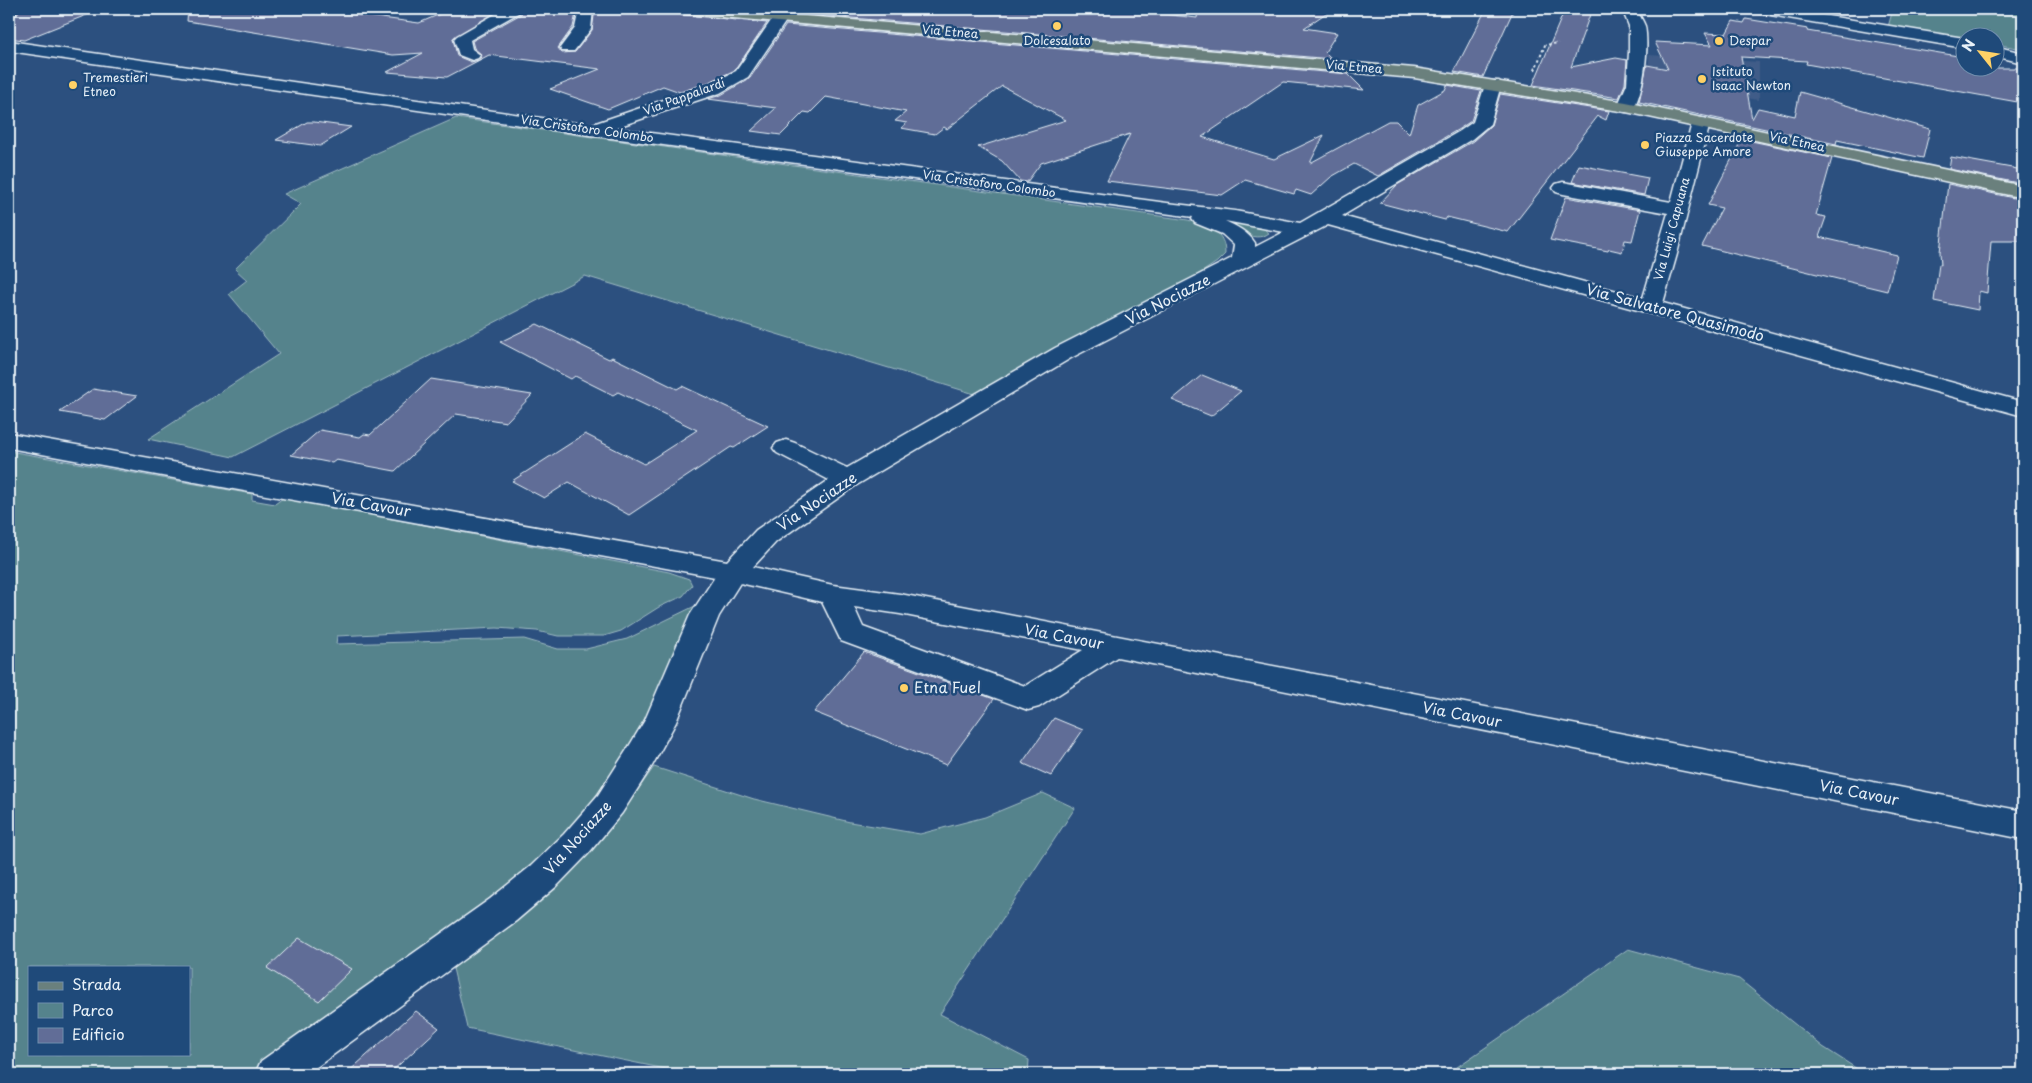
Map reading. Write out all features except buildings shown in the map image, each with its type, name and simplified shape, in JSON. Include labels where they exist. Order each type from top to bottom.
[{"type":"main road","name":"Via Etnea","points":[[675,9],[769,14],[1393,70],[1626,107],[2023,192]]},
{"type":"street","points":[[472,54],[465,52],[462,39],[466,35],[515,9]]},
{"type":"street","points":[[568,48],[583,29],[586,9]]},
{"type":"street","points":[[1626,107],[1635,84],[1637,52],[1637,26],[1629,9]]},
{"type":"street","points":[[1759,9],[1954,41]]},
{"type":"street","name":"Via Pappalardi","points":[[590,130],[714,89],[742,74],[769,14]]},
{"type":"street","name":"Via Cristoforo Colombo","points":[[9,46],[451,113],[590,130],[1167,209]]},
{"type":"street","points":[[2004,50],[2023,53]]},
{"type":"street","points":[[2004,52],[2023,58]]},
{"type":"street","name":"Via Nociazze","points":[[275,1074],[503,910],[544,876],[576,844],[610,804],[660,722],[705,615],[733,572],[766,536],[846,480],[1063,353],[1253,250],[1314,224],[1466,135],[1481,124],[1493,85]]},
{"type":"street","name":"Via Luigi Capuana","points":[[1651,306],[1667,254],[1701,123]]},
{"type":"street","points":[[1563,188],[1678,209]]},
{"type":"street","points":[[1167,209],[1229,230],[1253,250]]},
{"type":"street","name":"Via Salvatore Quasimodo","points":[[1167,209],[1314,224],[1651,306],[2023,409]]},
{"type":"street","name":"Via Cavour","points":[[9,440],[733,572],[833,596],[900,604],[2023,825]]},
{"type":"street","points":[[786,448],[831,469],[846,480]]},
{"type":"street","points":[[733,572],[760,566],[900,604]]},
{"type":"street","points":[[833,596],[852,634],[1028,698],[1113,646]]},
{"type":"path","points":[[1534,70],[1545,45],[1558,43]]},
{"type":"shaded area","name":"Istituto Isaac Newton","points":[[1649,55],[1759,62],[1759,100],[1707,92],[1673,92],[1641,87],[1648,77]]},
{"type":"green space","points":[[1893,9],[2023,9],[2023,49],[2004,46],[2004,28],[1954,28],[1954,37],[1888,27]]},
{"type":"green space","points":[[456,118],[1188,220],[1202,224],[1219,234],[1225,254],[1217,262],[1187,282],[978,395],[585,276],[233,457],[148,439],[279,354],[229,294],[247,280],[235,269],[301,204],[284,194]]},
{"type":"green space","points":[[1216,219],[1260,226],[1269,233],[1263,236],[1249,236]]},
{"type":"green space","points":[[9,451],[252,494],[252,500],[275,504],[283,498],[669,572],[689,579],[692,585],[683,596],[659,607],[621,631],[604,636],[558,636],[537,631],[497,628],[337,636],[336,644],[524,639],[558,649],[586,649],[627,639],[695,606],[662,685],[632,745],[571,830],[527,874],[253,1074],[9,1074]]},
{"type":"green space","points":[[654,767],[754,799],[850,822],[920,834],[985,817],[1043,793],[1075,808],[940,1014],[1029,1060],[1028,1074],[690,1074],[467,1028],[452,964],[514,920],[572,871],[605,834]]},
{"type":"green space","points":[[1628,949],[1739,979],[1823,1047],[1865,1074],[1447,1074]]},
{"type":"place","name":"Dolcesalato","points":[[1057,26]]},
{"type":"place","name":"Despar","points":[[1719,41]]},
{"type":"place","name":"Istituto Isaac Newton","points":[[1702,79]]},
{"type":"place","name":"Tremestieri Etneo","points":[[73,85]]},
{"type":"place","name":"Piazza Sacerdote Giuseppe Amore","points":[[1645,145]]},
{"type":"place","name":"Etna Fuel","points":[[904,688]]}]
